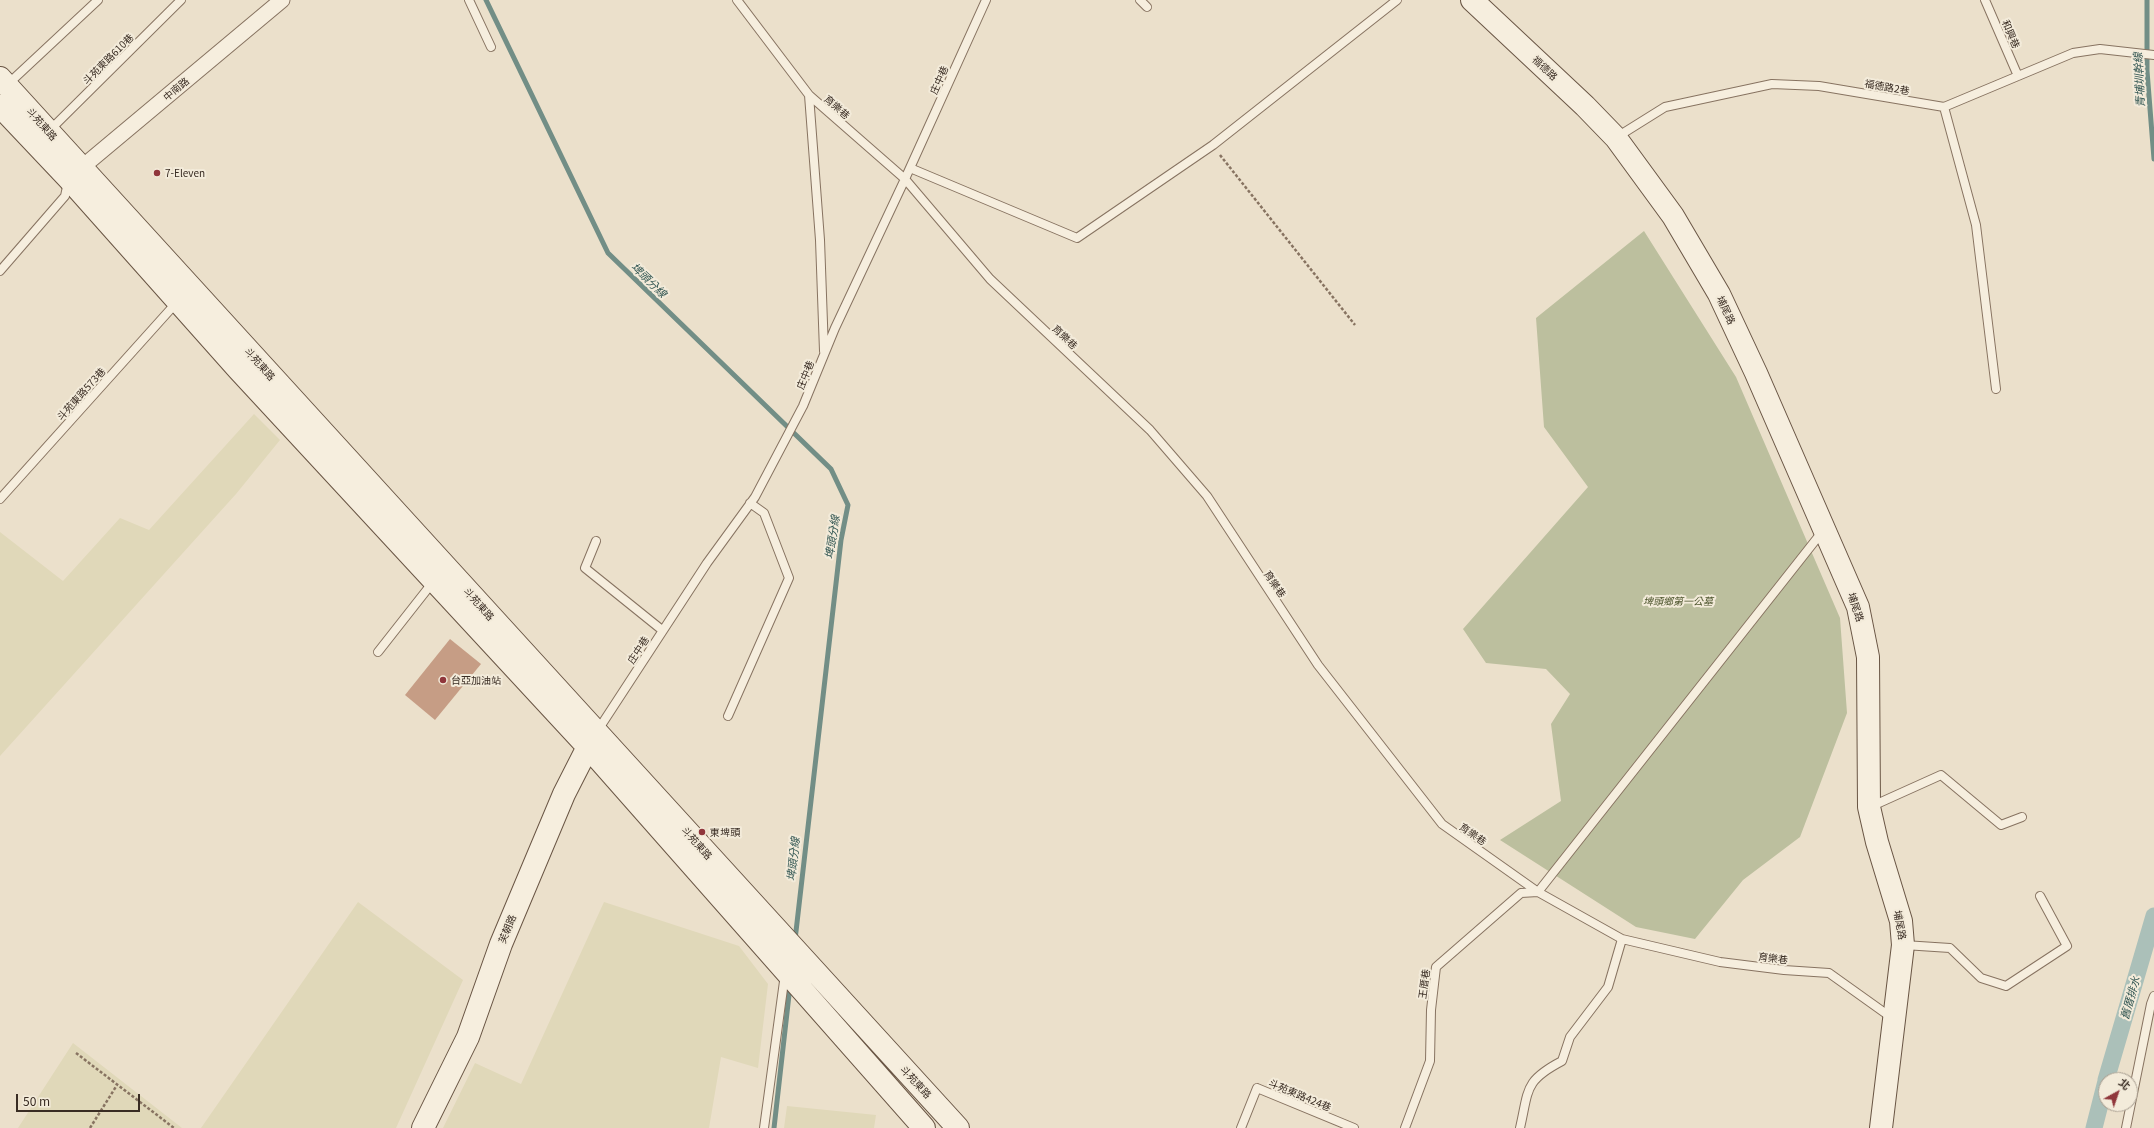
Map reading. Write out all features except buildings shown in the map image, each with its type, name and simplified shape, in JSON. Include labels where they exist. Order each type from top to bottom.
[{"type":"main road","name":"福德路","points":[[1472,0],[1585,106],[1616,138]]},
{"type":"main road","name":"斗苑東路","points":[[2,90],[49,132],[76,173],[178,302],[274,394],[434,581],[457,593]]},
{"type":"main road","name":"斗苑東路","points":[[2,90],[274,394],[592,740],[787,942],[958,1128]]},
{"type":"main road","name":"埔尾路","points":[[1616,138],[1673,216],[1719,294],[1858,607],[1868,657],[1869,807],[1877,842],[1901,921],[1903,945],[1881,1128]]},
{"type":"main road","name":"斗苑東路","points":[[592,740],[785,972],[924,1128]]},
{"type":"main road","name":"芙朝路","points":[[424,1128],[468,1037],[501,944],[564,794],[592,740]]},
{"type":"street","name":"中南路","points":[[76,173],[282,0]]},
{"type":"lane","points":[[2,90],[98,0]]},
{"type":"lane","name":"斗苑東路610巷","points":[[49,132],[181,0]]},
{"type":"lane","points":[[468,0],[491,47]]},
{"type":"lane","name":"庄中巷","points":[[592,740],[662,630],[750,503],[803,406],[824,353],[905,180],[986,0]]},
{"type":"lane","points":[[1140,0],[1147,7]]},
{"type":"lane","points":[[910,168],[1077,238],[1213,145],[1397,0]]},
{"type":"lane","name":"和興巷","points":[[1985,0],[2018,76]]},
{"type":"lane","name":"育樂巷","points":[[739,1],[809,95],[905,180],[990,279],[1150,430],[1207,496],[1318,666],[1442,824],[1538,892],[1622,939],[1720,962],[1784,970],[1829,973],[1894,1019]]},
{"type":"lane","points":[[1996,389],[1976,225],[1944,107],[2073,53],[2100,49],[2154,55]]},
{"type":"lane","name":"福德路2巷","points":[[1616,138],[1665,107],[1772,84],[1819,86],[1944,107]]},
{"type":"lane","points":[[809,95],[820,240],[824,353]]},
{"type":"lane","points":[[0,271],[65,196],[76,173]]},
{"type":"lane","name":"斗苑東路573巷","points":[[0,499],[178,302]]},
{"type":"lane","points":[[728,716],[789,578],[764,513],[750,503]]},
{"type":"lane","points":[[1538,892],[1824,530]]},
{"type":"lane","points":[[596,541],[585,568],[662,630]]},
{"type":"lane","points":[[378,652],[434,581]]},
{"type":"lane","points":[[1869,807],[1941,775],[2001,825],[2022,817]]},
{"type":"lane","name":"王厝巷","points":[[1405,1128],[1430,1061],[1431,1010],[1436,967],[1521,893],[1538,892]]},
{"type":"lane","points":[[1903,945],[1950,948],[1981,978],[2006,986],[2067,946],[2040,896]]},
{"type":"lane","points":[[1520,1128],[1530,1085],[1541,1072],[1562,1061],[1570,1037],[1608,987],[1622,939]]},
{"type":"lane","points":[[764,1128],[785,972],[787,942]]},
{"type":"lane","points":[[2126,1128],[2151,1004],[2154,996]]},
{"type":"lane","name":"斗苑東路424巷","points":[[1241,1128],[1257,1088],[1354,1128]]},
{"type":"path","points":[[1213,145],[1355,325]]},
{"type":"path","points":[[76,1053],[174,1128]]},
{"type":"path","points":[[90,1128],[118,1085]]},
{"type":"shaded area","points":[[254,414],[280,440],[236,494],[0,756],[0,532],[63,581],[120,518],[149,530]]},
{"type":"shaded area","points":[[358,902],[463,980],[396,1128],[201,1128]]},
{"type":"shaded area","points":[[604,902],[739,946],[768,984],[758,1068],[721,1057],[709,1128],[443,1128],[475,1063],[521,1084]]},
{"type":"shaded area","points":[[73,1043],[182,1128],[18,1128]]},
{"type":"shaded area","points":[[787,1106],[876,1115],[874,1128],[784,1128]]},
{"type":"green space","name":"埤頭鄉第一公墓","points":[[1644,231],[1736,377],[1840,618],[1847,713],[1800,837],[1743,880],[1695,939],[1636,927],[1500,840],[1561,801],[1551,724],[1570,694],[1546,669],[1486,663],[1463,629],[1588,487],[1544,427],[1536,318]]},
{"type":"waterway","name":"埤頭分線","points":[[486,0],[608,253],[831,469],[848,505],[841,540],[795,940]]},
{"type":"waterway","name":"青埔圳幹線","points":[[2147,0],[2147,71],[2154,159]]},
{"type":"waterway","name":"舊厝排水","points":[[2108,1072],[2154,916]]},
{"type":"waterway","name":"埤頭分線","points":[[774,1128],[790,986]]},
{"type":"waterway","name":"舊厝排水","points":[[2094,1128],[2098,1112]]},
{"type":"place","name":"7-Eleven","points":[[157,173]]},
{"type":"place","name":"台亞加油站","points":[[443,680]]},
{"type":"place","name":"東埤頭","points":[[702,832]]}]
